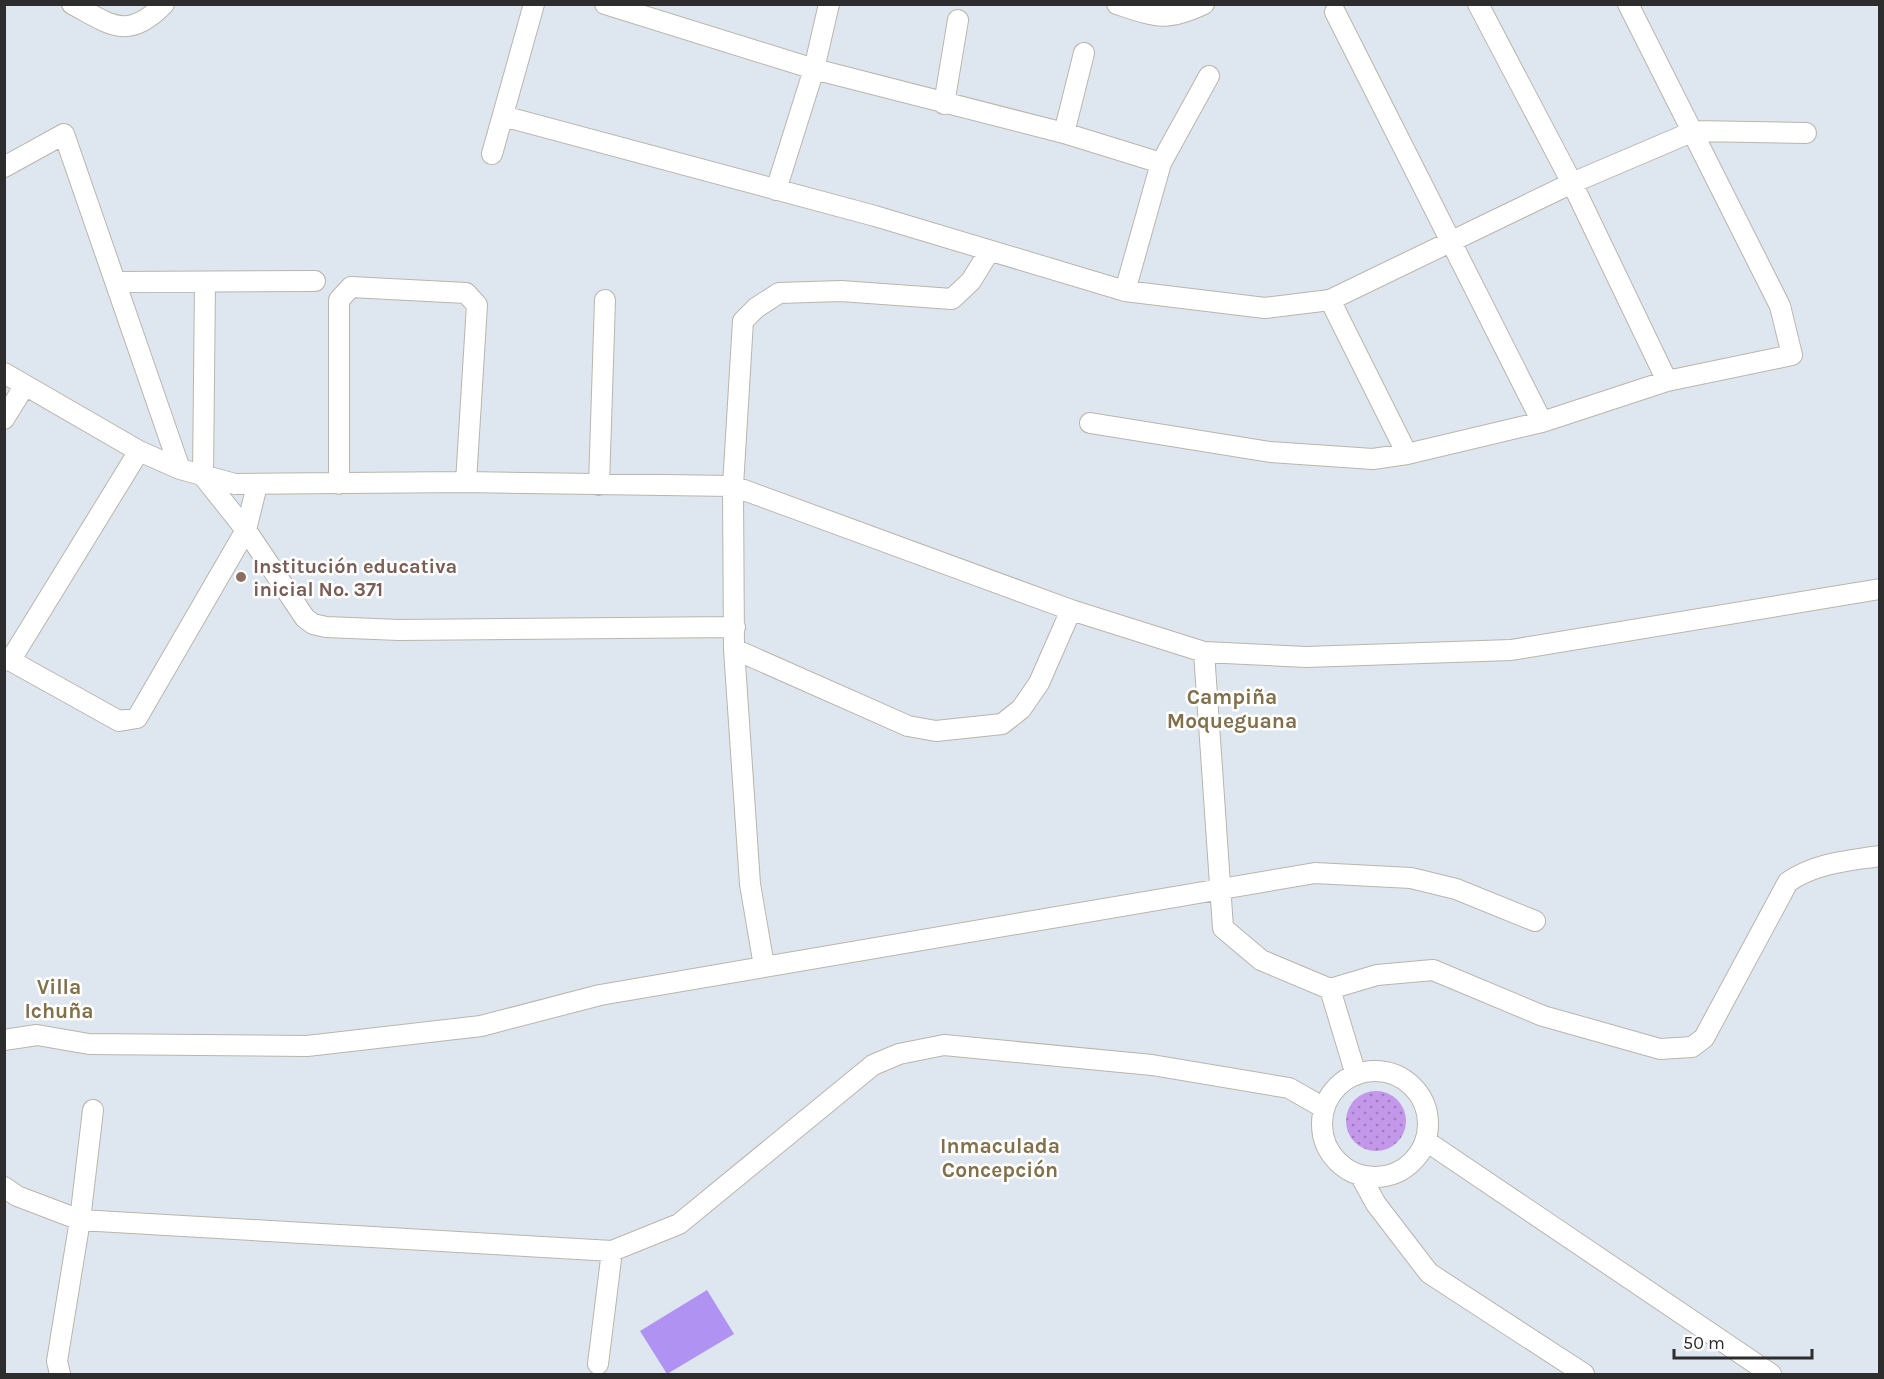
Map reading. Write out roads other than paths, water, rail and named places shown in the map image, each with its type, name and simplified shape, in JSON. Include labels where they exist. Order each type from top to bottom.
[{"type":"street","points":[[72,4],[116,27],[148,21],[164,4]]},
{"type":"street","points":[[492,154],[534,4]]},
{"type":"street","points":[[605,4],[814,69],[1064,133],[1161,164]]},
{"type":"street","points":[[776,190],[814,69],[830,4]]},
{"type":"street","points":[[1117,4],[1152,15],[1169,17],[1204,4]]},
{"type":"street","points":[[1478,4],[1572,183],[1667,381]]},
{"type":"street","points":[[1090,423],[1270,452],[1374,459],[1407,454],[1542,422],[1667,381],[1792,355],[1780,306],[1694,131],[1628,4]]},
{"type":"street","points":[[1335,12],[1542,422]]},
{"type":"street","points":[[944,104],[958,20]]},
{"type":"street","points":[[1064,133],[1084,53]]},
{"type":"street","points":[[1125,291],[1161,164],[1209,76]]},
{"type":"street","points":[[503,116],[776,190],[1125,291],[1265,308],[1329,300],[1452,243],[1572,183],[1694,131],[1806,133]]},
{"type":"street","points":[[4,167],[64,134],[180,469]]},
{"type":"street","points":[[764,966],[750,884],[734,649],[733,486],[743,321],[756,308],[779,293],[841,291],[952,299],[971,281],[989,252]]},
{"type":"street","points":[[116,282],[205,283],[315,280]]},
{"type":"street","points":[[205,283],[203,476],[246,530],[305,618],[313,624],[326,627],[399,630],[735,627]]},
{"type":"street","points":[[339,484],[339,300],[351,287],[466,293],[473,298],[477,305],[466,482]]},
{"type":"street","points":[[599,485],[605,300]]},
{"type":"street","points":[[1329,300],[1407,454]]},
{"type":"street","points":[[4,373],[139,451],[180,469],[235,484],[466,482],[733,486],[1071,610],[1204,652],[1306,657],[1511,650],[1880,588]]},
{"type":"street","points":[[4,419],[25,385]]},
{"type":"street","points":[[139,451],[7,659],[119,721],[137,718],[246,530],[257,485]]},
{"type":"street","points":[[734,649],[908,726],[936,731],[1002,724],[1021,709],[1039,683],[1071,610]]},
{"type":"street","points":[[1204,652],[1222,928],[1261,960],[1330,989],[1377,975],[1433,970],[1543,1016],[1660,1049],[1692,1047],[1704,1038],[1788,882],[1803,871],[1819,866],[1880,856]]},
{"type":"street","points":[[4,1040],[37,1035],[89,1044],[307,1046],[481,1026],[600,995],[1315,873],[1411,878],[1456,889],[1535,921]]},
{"type":"street","points":[[1330,989],[1356,1075]]},
{"type":"street","points":[[4,1187],[17,1196],[80,1220],[612,1251],[679,1224],[873,1065],[899,1054],[944,1045],[1152,1065],[1289,1088],[1324,1108]]},
{"type":"street","points":[[1373,1071],[1390,1073],[1405,1080],[1418,1092],[1426,1107],[1429,1124],[1426,1141],[1418,1156],[1400,1171],[1378,1177],[1360,1175],[1344,1168],[1332,1156],[1324,1140],[1322,1123],[1324,1108],[1331,1094],[1341,1083],[1356,1075],[1373,1071]]},
{"type":"street","points":[[60,1374],[57,1361],[80,1220],[93,1110]]},
{"type":"street","points":[[1426,1141],[1771,1374]]},
{"type":"street","points":[[1360,1175],[1376,1204],[1429,1273],[1584,1374]]},
{"type":"street","points":[[598,1364],[612,1251]]},
{"type":"place","name":"Institución educativa inicial No. 371","points":[[241,577]]},
{"type":"district","name":"Campiña Moqueguana","points":[[1232,709]]},
{"type":"district","name":"Villa Ichuña","points":[[59,999]]},
{"type":"district","name":"Inmaculada Concepción","points":[[1000,1158]]}]
